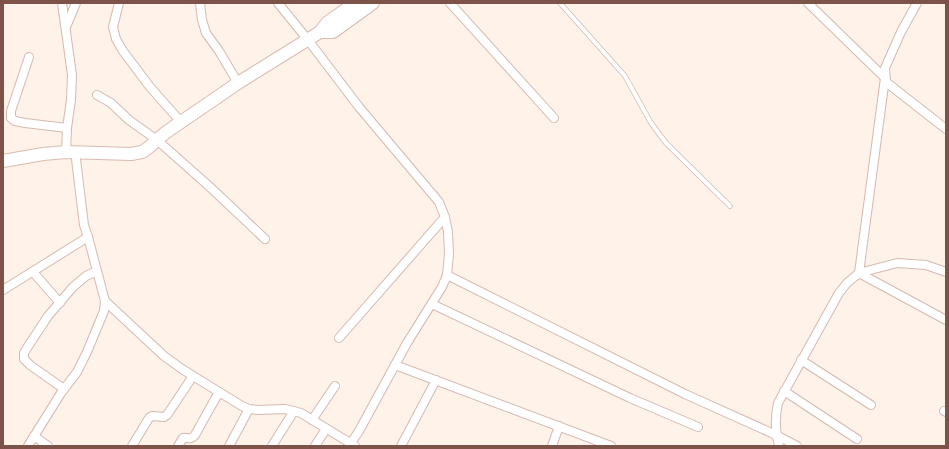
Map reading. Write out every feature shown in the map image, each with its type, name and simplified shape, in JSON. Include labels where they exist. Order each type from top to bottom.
[{"type":"street","points":[[28,446],[64,389],[77,372],[104,311],[105,301],[84,225],[70,152],[67,128],[71,100],[72,75],[62,3]]},
{"type":"street","points":[[65,27],[76,3]]},
{"type":"street","points":[[119,3],[113,27],[116,39],[123,51],[150,87],[181,122]]},
{"type":"street","points":[[200,3],[202,20],[206,33],[219,51],[238,83]]},
{"type":"street","points":[[105,301],[164,356],[242,406],[249,409],[285,409],[301,413],[352,445],[396,362],[442,287],[447,275],[449,254],[448,232],[445,217],[439,202],[359,107],[278,3]]},
{"type":"street","points":[[3,161],[44,154],[70,152],[131,154],[142,152],[165,133],[238,83],[320,32],[327,23],[355,3]]},
{"type":"street","points":[[320,32],[333,32],[373,3]]},
{"type":"street","points":[[450,3],[554,118]]},
{"type":"street","points":[[808,3],[886,78]]},
{"type":"street","points":[[918,3],[901,32],[885,68],[886,82],[946,129]]},
{"type":"street","points":[[29,57],[11,111],[7,118],[15,122],[67,128]]},
{"type":"street","points":[[859,273],[886,78]]},
{"type":"street","points":[[97,95],[111,103],[129,120],[157,140],[265,239]]},
{"type":"street","points":[[339,338],[445,217]]},
{"type":"street","points":[[3,290],[88,237]]},
{"type":"street","points":[[779,446],[776,435],[776,412],[778,403],[839,293],[847,283],[859,273],[897,263],[926,265],[946,272]]},
{"type":"street","points":[[64,389],[30,365],[24,359],[24,353],[48,316],[73,287],[86,276],[97,271]]},
{"type":"street","points":[[33,272],[60,303]]},
{"type":"street","points":[[859,273],[946,320]]},
{"type":"street","points":[[447,275],[685,394],[797,446]]},
{"type":"street","points":[[432,304],[630,398],[698,427]]},
{"type":"street","points":[[801,360],[871,405]]},
{"type":"street","points":[[396,362],[436,380],[611,446]]},
{"type":"street","points":[[132,446],[149,418],[152,416],[164,417],[167,415],[193,376]]},
{"type":"street","points":[[401,446],[436,380]]},
{"type":"street","points":[[312,420],[335,386]]},
{"type":"street","points":[[784,391],[857,439]]},
{"type":"street","points":[[178,446],[183,438],[193,438],[219,392]]},
{"type":"street","points":[[229,446],[249,409]]},
{"type":"street","points":[[272,446],[294,411]]},
{"type":"street","points":[[552,446],[559,426]]},
{"type":"street","points":[[315,446],[326,429]]},
{"type":"street","points":[[34,436],[48,446]]},
{"type":"lane","points":[[560,3],[625,76],[651,123],[666,143],[730,206]]}]
